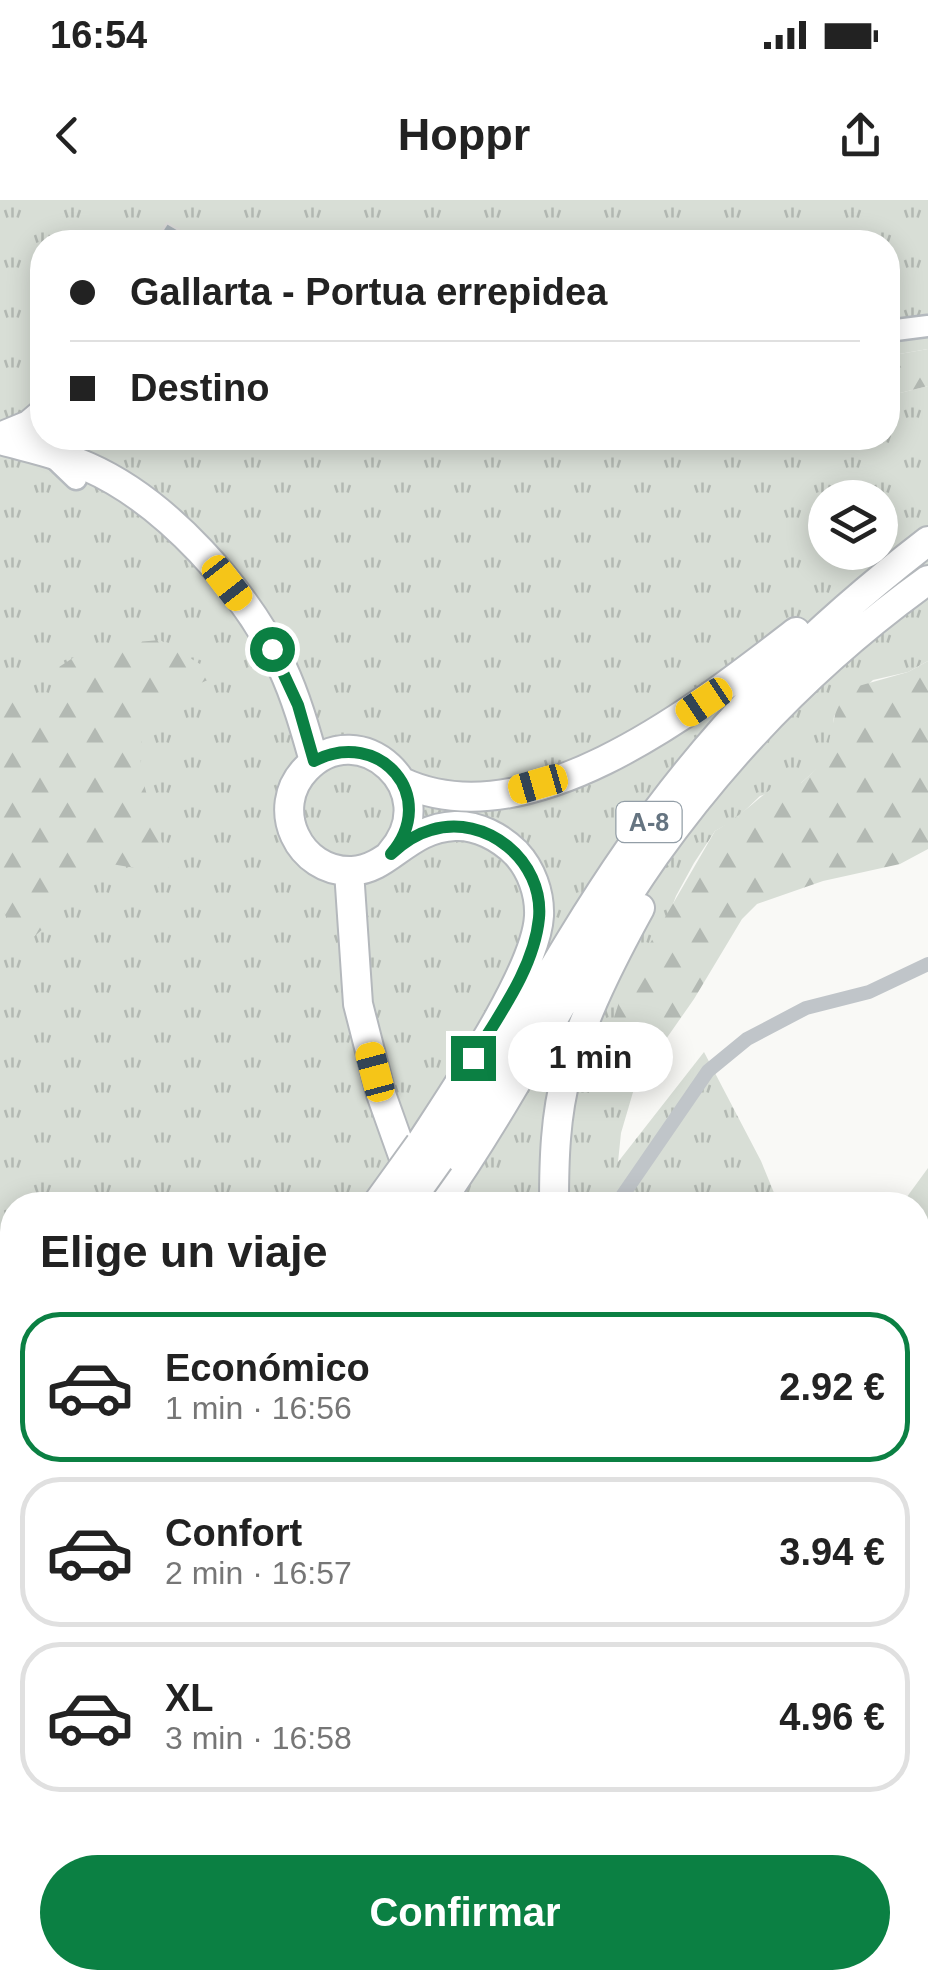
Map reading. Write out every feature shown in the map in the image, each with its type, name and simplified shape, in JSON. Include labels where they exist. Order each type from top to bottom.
[{"type":"highway","points":[[0,438],[30,424]]},
{"type":"highway","points":[[0,438],[30,441]]},
{"type":"highway","points":[[63,450],[136,495]]},
{"type":"highway","points":[[91,450],[196,549],[263,631],[298,705],[314,761]]},
{"type":"highway","points":[[0,454],[76,479],[131,504],[196,549]]},
{"type":"highway","points":[[402,782],[445,796],[476,796],[530,786],[614,757],[704,702],[895,556],[928,541]]},
{"type":"highway","name":"A-8","points":[[414,1192],[428,1160],[588,912],[673,790],[791,657],[862,592],[928,541]]},
{"type":"highway","name":"A-8","points":[[435,1192],[428,1160],[697,798],[780,706],[854,639],[928,580]]},
{"type":"highway","points":[[554,1192],[554,1157],[567,1074],[627,933],[667,860],[780,706]]},
{"type":"highway","points":[[391,854],[402,839],[409,803],[402,782],[388,764],[357,751],[335,752],[314,761],[293,788],[290,823],[299,845],[315,861],[349,871],[372,866],[391,854],[407,840],[432,829],[472,828],[502,840],[515,852],[528,868],[537,894],[539,917],[529,958],[481,1045],[428,1160],[427,1192]]},
{"type":"highway","points":[[349,871],[358,1004],[428,1160]]},
{"type":"highway","points":[[391,1192],[428,1160]]},
{"type":"street","points":[[900,330],[928,326]]},
{"type":"street","points":[[0,454],[30,448]]},
{"type":"street","points":[[57,450],[76,479]]},
{"type":"street","points":[[625,1192],[708,1071],[748,1039],[806,1008],[869,992],[928,964]]},
{"type":"green space","points":[[0,200],[928,200],[928,349],[900,354],[900,230],[30,230],[30,450],[900,450],[900,393],[928,386],[928,661],[908,672],[873,680],[834,716],[831,746],[820,766],[801,783],[760,796],[735,820],[715,831],[694,863],[676,896],[609,1070],[636,1082],[621,1133],[618,1162],[704,1052],[774,1192],[0,1192]]},
{"type":"green space","points":[[928,349],[928,386],[900,393],[900,354]]},
{"type":"green space","points":[[160,640],[205,667],[214,677],[171,698],[153,716],[143,736],[144,781],[170,874],[88,860],[45,927],[26,944],[0,907],[0,706],[16,700],[50,701],[72,685],[59,667],[91,646]]},
{"type":"green space","points":[[928,661],[928,849],[900,864],[823,881],[757,904],[742,919],[694,999],[636,1082],[609,1070],[607,1039],[623,990],[715,831],[787,777],[801,783],[818,767],[848,689],[908,672]]},
{"type":"green space","points":[[928,1168],[928,1192],[910,1192]]},
{"type":"route","points":[[272,649],[298,705],[314,761],[335,752],[357,751],[388,764],[402,782],[409,803],[408,822],[391,854],[407,840],[432,829],[456,826],[502,840],[528,868],[537,894],[539,917],[529,958],[473,1058]]}]
